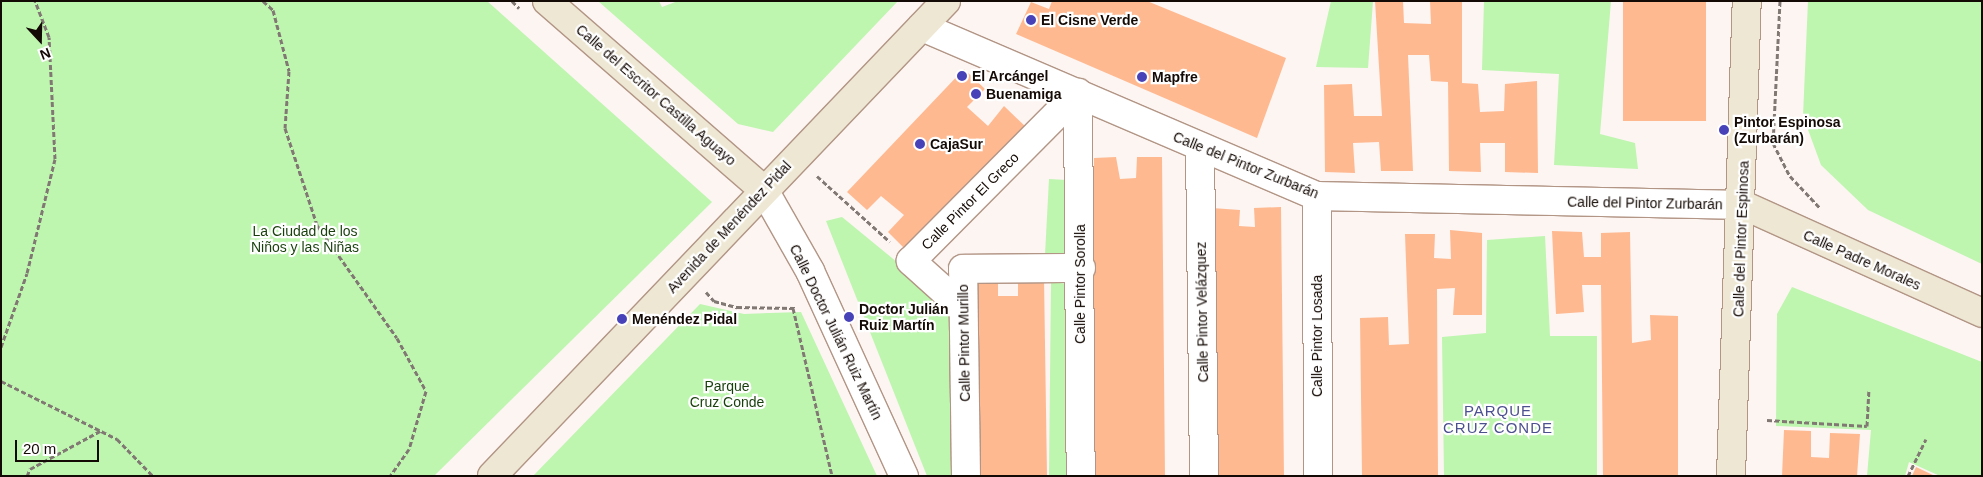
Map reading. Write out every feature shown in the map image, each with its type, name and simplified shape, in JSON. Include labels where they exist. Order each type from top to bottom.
[{"type":"street","name":"Calle del Escritor Castilla Aguayo","points":[[547,1],[764,190]]},
{"type":"street","name":"Avenida de Menéndez Pidal","points":[[492,476],[946,1]]},
{"type":"street","name":"Calle del Pintor Espinosa","points":[[1731,476],[1742,205],[1747,1]]},
{"type":"street","name":"Calle del Pintor Zurbarán","points":[[922,27],[1316,196],[1742,205]]},
{"type":"street","name":"Calle Pintor El Greco","points":[[962,307],[911,261],[1078,93]]},
{"type":"street","name":"Calle Pintor Sorolla","points":[[1078,93],[1081,268],[1081,476]]},
{"type":"street","name":"Calle Pintor Velázquez","points":[[1200,147],[1204,476]]},
{"type":"street","name":"Calle Doctor Julián Ruiz Martín","points":[[764,190],[810,271],[904,476]]},
{"type":"street","name":"Calle Pintor Losada","points":[[1316,196],[1318,476]]},
{"type":"street","name":"Calle Padre Morales","points":[[1742,205],[1982,313]]},
{"type":"street","name":"Calle Pintor Murillo","points":[[966,476],[962,307],[963,269],[1081,268]]},
{"type":"path","points":[[1,347],[27,273],[55,158],[49,38],[35,1]]},
{"type":"path","points":[[263,1],[273,10],[289,71],[285,128],[317,226],[397,338],[426,391],[409,449],[390,476]]},
{"type":"path","points":[[1780,1],[1773,143],[1790,176],[1829,217]]},
{"type":"path","points":[[796,156],[911,261]]},
{"type":"path","points":[[702,288],[714,301],[737,307],[793,308],[805,306]]},
{"type":"path","points":[[793,308],[832,476]]},
{"type":"path","points":[[1,381],[117,439],[153,476]]},
{"type":"path","points":[[1767,420],[1867,426],[1869,391]]},
{"type":"path","points":[[27,476],[30,470],[100,431]]},
{"type":"path","points":[[1908,476],[1926,439]]},
{"type":"green space","name":"La Ciudad de los Niños y las Niñas","points":[[1,1],[487,1],[712,202],[434,476],[1,476]]},
{"type":"green space","points":[[598,1],[659,1],[662,7],[678,1],[898,1],[773,132],[738,124]]},
{"type":"green space","points":[[1331,1],[1373,1],[1368,68],[1316,67]]},
{"type":"green space","points":[[1484,1],[1611,1],[1600,134],[1635,143],[1638,169],[1554,165],[1559,74],[1482,70]]},
{"type":"green space","points":[[1808,1],[1982,1],[1982,264],[1868,210],[1821,165],[1803,116]]},
{"type":"green space","points":[[1049,179],[1071,180],[1067,259],[1045,258]]},
{"type":"green space","points":[[842,217],[953,308],[955,476],[927,476],[826,221]]},
{"type":"green space","points":[[1545,236],[1550,336],[1597,336],[1597,476],[1444,476],[1442,337],[1486,333],[1487,240]]},
{"type":"green space","points":[[1051,282],[1069,284],[1070,476],[1049,476]]},
{"type":"green space","points":[[1792,287],[1982,362],[1982,476],[1940,476],[1909,462],[1905,476],[1867,476],[1871,430],[1776,426],[1777,314]]},
{"type":"green space","name":"Parque Cruz Conde","points":[[700,304],[744,314],[801,312],[877,476],[533,476]]},
{"type":"building","points":[[1052,1],[1147,1],[1286,58],[1257,138],[1016,34],[1031,2],[1049,9]]},
{"type":"building","points":[[1375,1],[1403,1],[1404,23],[1431,24],[1430,1],[1462,1],[1462,83],[1478,84],[1480,112],[1504,111],[1505,84],[1537,81],[1538,173],[1505,172],[1505,143],[1480,143],[1481,172],[1449,171],[1448,82],[1431,81],[1429,55],[1408,55],[1413,171],[1381,171],[1379,142],[1353,143],[1355,173],[1325,172],[1324,85],[1352,84],[1354,116],[1382,116]]},
{"type":"building","points":[[1623,1],[1706,1],[1706,121],[1623,121]]},
{"type":"building","points":[[964,69],[985,89],[967,107],[988,126],[1004,106],[1027,128],[908,252],[888,232],[904,215],[881,196],[867,210],[847,192]]},
{"type":"building","points":[[1116,157],[1120,179],[1136,178],[1137,157],[1162,157],[1165,476],[1094,476],[1094,158]]},
{"type":"building","points":[[1281,207],[1284,476],[1214,476],[1212,208],[1240,210],[1239,226],[1255,227],[1254,208]]},
{"type":"building","points":[[1450,230],[1482,233],[1482,315],[1453,315],[1455,288],[1437,289],[1438,476],[1362,476],[1360,318],[1388,317],[1389,345],[1409,344],[1405,234],[1435,234],[1434,258],[1451,259]]},
{"type":"building","points":[[1552,231],[1582,232],[1584,257],[1601,257],[1601,233],[1630,232],[1632,343],[1651,340],[1650,315],[1678,316],[1678,476],[1603,476],[1601,285],[1582,285],[1584,312],[1556,314]]},
{"type":"building","points":[[972,275],[998,277],[998,296],[1018,296],[1018,276],[1044,278],[1047,476],[976,476]]},
{"type":"building","points":[[1784,430],[1811,431],[1811,457],[1829,458],[1830,433],[1860,434],[1857,476],[1782,476]]},
{"type":"building","points":[[1916,467],[1935,476],[1912,476]]},
{"type":"place","name":"El Cisne Verde","points":[[1031,20]]},
{"type":"place","name":"El Arcángel","points":[[962,76]]},
{"type":"place","name":"Mapfre","points":[[1142,77]]},
{"type":"place","name":"Buenamiga","points":[[976,94]]},
{"type":"place","name":"Pintor Espinosa (Zurbarán)","points":[[1724,130]]},
{"type":"place","name":"CajaSur","points":[[920,144]]},
{"type":"place","name":"Doctor Julián Ruiz Martín","points":[[849,317]]},
{"type":"place","name":"Menéndez Pidal","points":[[622,319]]},
{"type":"district","name":"PARQUE CRUZ CONDE","points":[[1498,418]]}]
